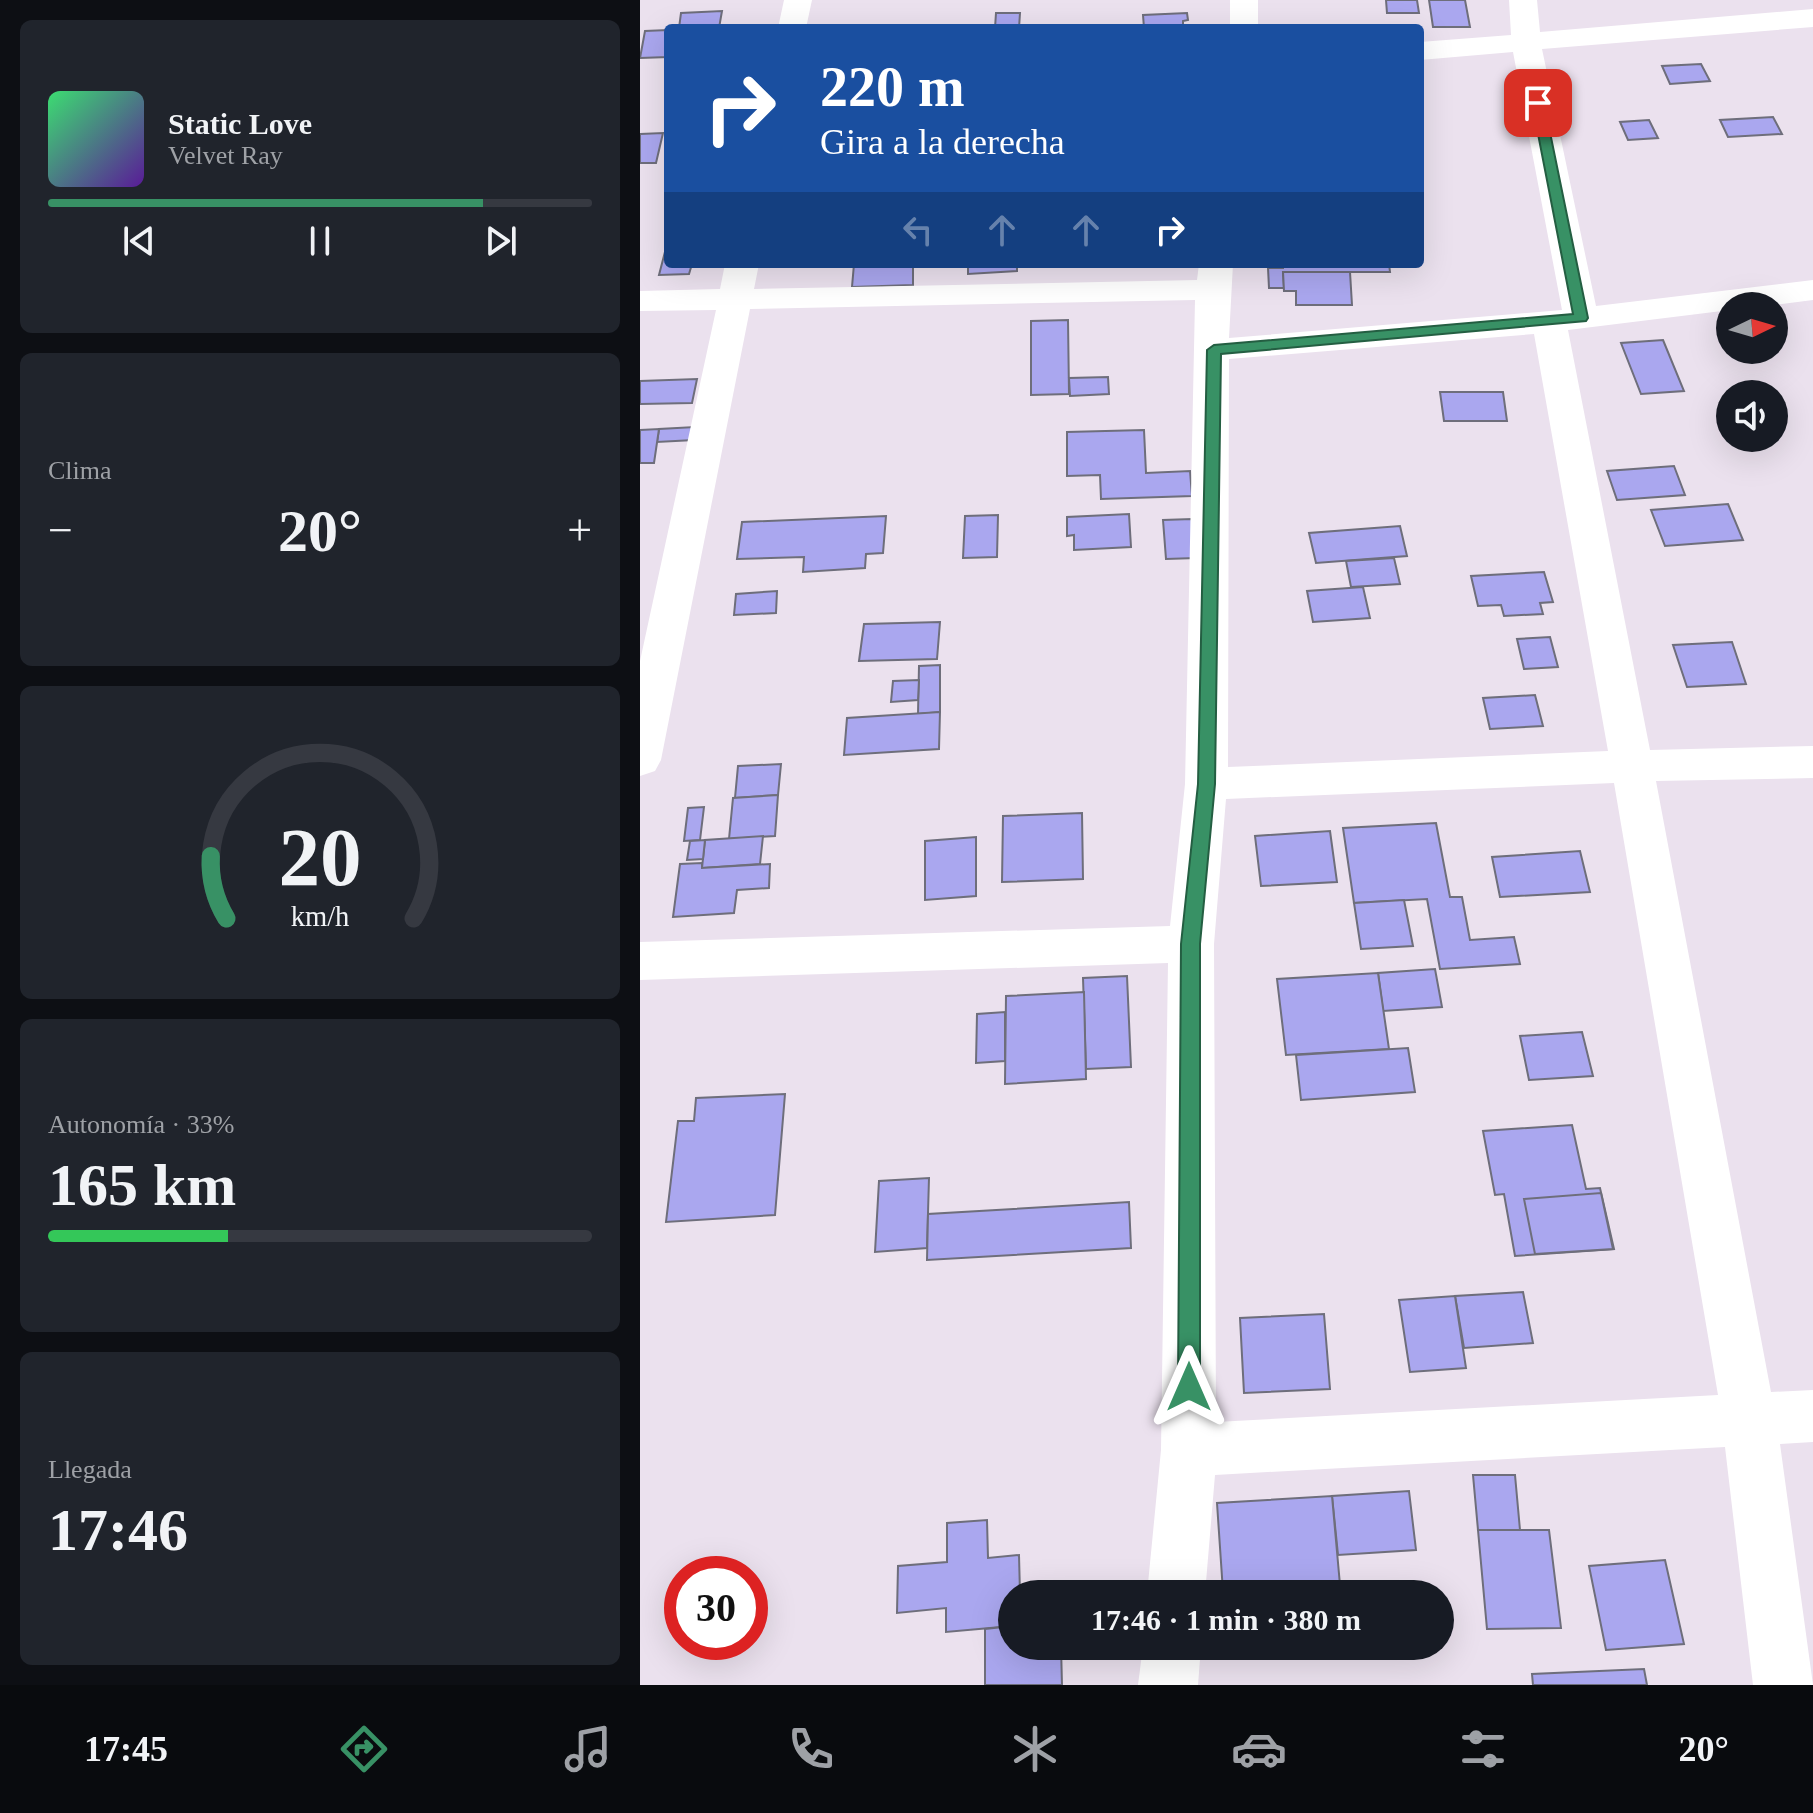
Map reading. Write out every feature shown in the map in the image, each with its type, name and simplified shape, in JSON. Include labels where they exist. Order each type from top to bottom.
[{"type":"street","points":[[793,24],[798,0]]},
{"type":"street","points":[[1244,0],[1244,24]]},
{"type":"street","points":[[1523,0],[1526,42],[1565,320],[1632,766],[1749,1419],[1783,1685]]},
{"type":"street","points":[[1424,51],[1813,18]]},
{"type":"street","points":[[640,301],[739,282],[1214,277],[1206,784],[1191,944],[1189,1450],[1177,1580]]},
{"type":"street","points":[[640,760],[739,282]]},
{"type":"street","points":[[1214,350],[1565,320],[1813,290]]},
{"type":"street","points":[[1206,784],[1632,766],[1813,762]]},
{"type":"street","points":[[640,961],[1191,944]]},
{"type":"street","points":[[1189,1450],[1813,1416]]},
{"type":"street","points":[[1168,1685],[1171,1660]]},
{"type":"building","points":[[1386,0],[1417,0],[1419,13],[1387,13]]},
{"type":"building","points":[[1429,0],[1465,0],[1470,27],[1433,27]]},
{"type":"building","points":[[722,11],[720,24],[680,24],[681,13]]},
{"type":"building","points":[[996,13],[1020,13],[1019,24],[995,24]]},
{"type":"building","points":[[1187,13],[1188,20],[1183,24],[1144,24],[1143,15]]},
{"type":"building","points":[[664,30],[664,57],[640,58],[645,31]]},
{"type":"building","points":[[1701,64],[1710,81],[1670,84],[1662,66]]},
{"type":"building","points":[[1773,117],[1782,134],[1728,137],[1720,120]]},
{"type":"building","points":[[1649,120],[1658,138],[1628,140],[1620,122]]},
{"type":"building","points":[[663,133],[656,163],[640,163],[640,134]]},
{"type":"building","points":[[664,256],[664,268],[691,268],[689,274],[659,275]]},
{"type":"building","points":[[854,268],[913,268],[913,285],[852,287]]},
{"type":"building","points":[[968,268],[1017,268],[1017,271],[968,274]]},
{"type":"building","points":[[1268,268],[1390,268],[1390,272],[1283,272],[1284,288],[1269,288]]},
{"type":"building","points":[[1283,272],[1350,272],[1352,305],[1296,305],[1296,291],[1284,291]]},
{"type":"building","points":[[1068,320],[1069,394],[1031,395],[1031,321]]},
{"type":"building","points":[[1663,340],[1684,391],[1641,394],[1621,343]]},
{"type":"building","points":[[1108,377],[1109,394],[1070,396],[1069,378]]},
{"type":"building","points":[[697,379],[692,403],[640,404],[640,381]]},
{"type":"building","points":[[1440,392],[1503,392],[1507,421],[1444,421]]},
{"type":"building","points":[[695,427],[694,440],[657,442],[659,429]]},
{"type":"building","points":[[659,429],[654,463],[640,463],[640,430]]},
{"type":"building","points":[[1144,430],[1146,473],[1190,471],[1192,496],[1101,499],[1100,475],[1067,476],[1067,432]]},
{"type":"building","points":[[1674,466],[1685,495],[1617,500],[1607,471]]},
{"type":"building","points":[[1728,504],[1743,540],[1665,546],[1651,510]]},
{"type":"building","points":[[1129,514],[1131,547],[1074,550],[1074,535],[1067,536],[1067,517]]},
{"type":"building","points":[[998,515],[997,557],[963,558],[965,516]]},
{"type":"building","points":[[886,516],[883,553],[866,554],[865,568],[803,572],[804,557],[737,559],[742,522]]},
{"type":"building","points":[[1192,519],[1196,558],[1166,559],[1163,520]]},
{"type":"building","points":[[1400,526],[1407,556],[1316,563],[1309,533]]},
{"type":"building","points":[[1394,558],[1400,584],[1351,587],[1346,561]]},
{"type":"building","points":[[1544,572],[1553,602],[1540,603],[1543,614],[1504,616],[1501,605],[1478,606],[1471,576]]},
{"type":"building","points":[[1363,587],[1370,618],[1313,622],[1307,591]]},
{"type":"building","points":[[777,591],[776,613],[734,615],[736,594]]},
{"type":"building","points":[[940,622],[937,659],[859,661],[864,624]]},
{"type":"building","points":[[1550,637],[1558,667],[1524,669],[1517,639]]},
{"type":"building","points":[[1732,642],[1746,684],[1687,687],[1673,645]]},
{"type":"building","points":[[940,665],[940,712],[918,714],[919,666]]},
{"type":"building","points":[[919,680],[918,700],[891,702],[893,681]]},
{"type":"building","points":[[1535,695],[1543,726],[1490,729],[1483,698]]},
{"type":"building","points":[[940,712],[939,749],[844,755],[847,718]]},
{"type":"building","points":[[781,764],[778,795],[735,798],[738,766]]},
{"type":"building","points":[[778,795],[775,836],[729,839],[733,798]]},
{"type":"building","points":[[704,807],[700,840],[684,841],[688,808]]},
{"type":"building","points":[[1082,813],[1083,879],[1002,882],[1003,816]]},
{"type":"building","points":[[1436,823],[1450,897],[1462,897],[1470,940],[1514,937],[1520,964],[1440,969],[1427,899],[1354,903],[1343,828]]},
{"type":"building","points":[[1330,831],[1337,882],[1261,886],[1255,836]]},
{"type":"building","points":[[763,836],[760,864],[702,868],[705,840]]},
{"type":"building","points":[[976,837],[976,896],[925,900],[925,841]]},
{"type":"building","points":[[705,840],[703,859],[687,860],[690,841]]},
{"type":"building","points":[[1580,851],[1590,892],[1500,897],[1492,857]]},
{"type":"building","points":[[702,863],[702,868],[770,864],[769,888],[737,890],[734,913],[673,917],[680,864]]},
{"type":"building","points":[[1404,900],[1413,946],[1361,949],[1354,903]]},
{"type":"building","points":[[1435,969],[1442,1007],[1383,1011],[1378,973]]},
{"type":"building","points":[[1378,973],[1389,1049],[1286,1055],[1277,979]]},
{"type":"building","points":[[1127,976],[1131,1067],[1086,1069],[1083,978]]},
{"type":"building","points":[[1084,992],[1086,1079],[1005,1084],[1006,996]]},
{"type":"building","points":[[1005,1012],[1005,1061],[976,1063],[977,1014]]},
{"type":"building","points":[[1582,1032],[1593,1076],[1529,1080],[1520,1036]]},
{"type":"building","points":[[1408,1048],[1415,1092],[1301,1100],[1296,1055]]},
{"type":"building","points":[[785,1094],[775,1215],[666,1222],[678,1121],[694,1121],[696,1098]]},
{"type":"building","points":[[1572,1125],[1586,1189],[1600,1188],[1614,1249],[1515,1256],[1504,1194],[1495,1195],[1483,1131]]},
{"type":"building","points":[[929,1178],[927,1248],[875,1252],[879,1181]]},
{"type":"building","points":[[1601,1193],[1613,1249],[1535,1254],[1524,1199]]},
{"type":"building","points":[[1129,1202],[1131,1248],[927,1260],[928,1214]]},
{"type":"building","points":[[1523,1292],[1533,1343],[1464,1348],[1455,1296]]},
{"type":"building","points":[[1455,1296],[1466,1368],[1410,1372],[1399,1300]]},
{"type":"building","points":[[1324,1314],[1330,1389],[1244,1393],[1240,1318]]},
{"type":"building","points":[[1473,1475],[1515,1475],[1520,1530],[1478,1530]]},
{"type":"building","points":[[1409,1491],[1416,1550],[1338,1555],[1332,1496]]},
{"type":"building","points":[[1332,1496],[1340,1580],[1222,1580],[1217,1503]]},
{"type":"building","points":[[987,1520],[988,1558],[1019,1555],[1020,1580],[998,1580],[998,1627],[946,1632],[946,1608],[897,1613],[898,1566],[947,1562],[947,1523]]},
{"type":"building","points":[[1478,1530],[1549,1530],[1561,1628],[1487,1629]]},
{"type":"building","points":[[1665,1560],[1684,1644],[1606,1650],[1589,1566]]},
{"type":"building","points":[[998,1628],[998,1660],[1061,1660],[1062,1685],[985,1685],[985,1629]]},
{"type":"building","points":[[1644,1669],[1647,1685],[1533,1685],[1532,1674]]},
{"type":"route","points":[[1189,1387],[1191,944],[1206,784],[1214,350],[1581,318],[1538,103]]}]
